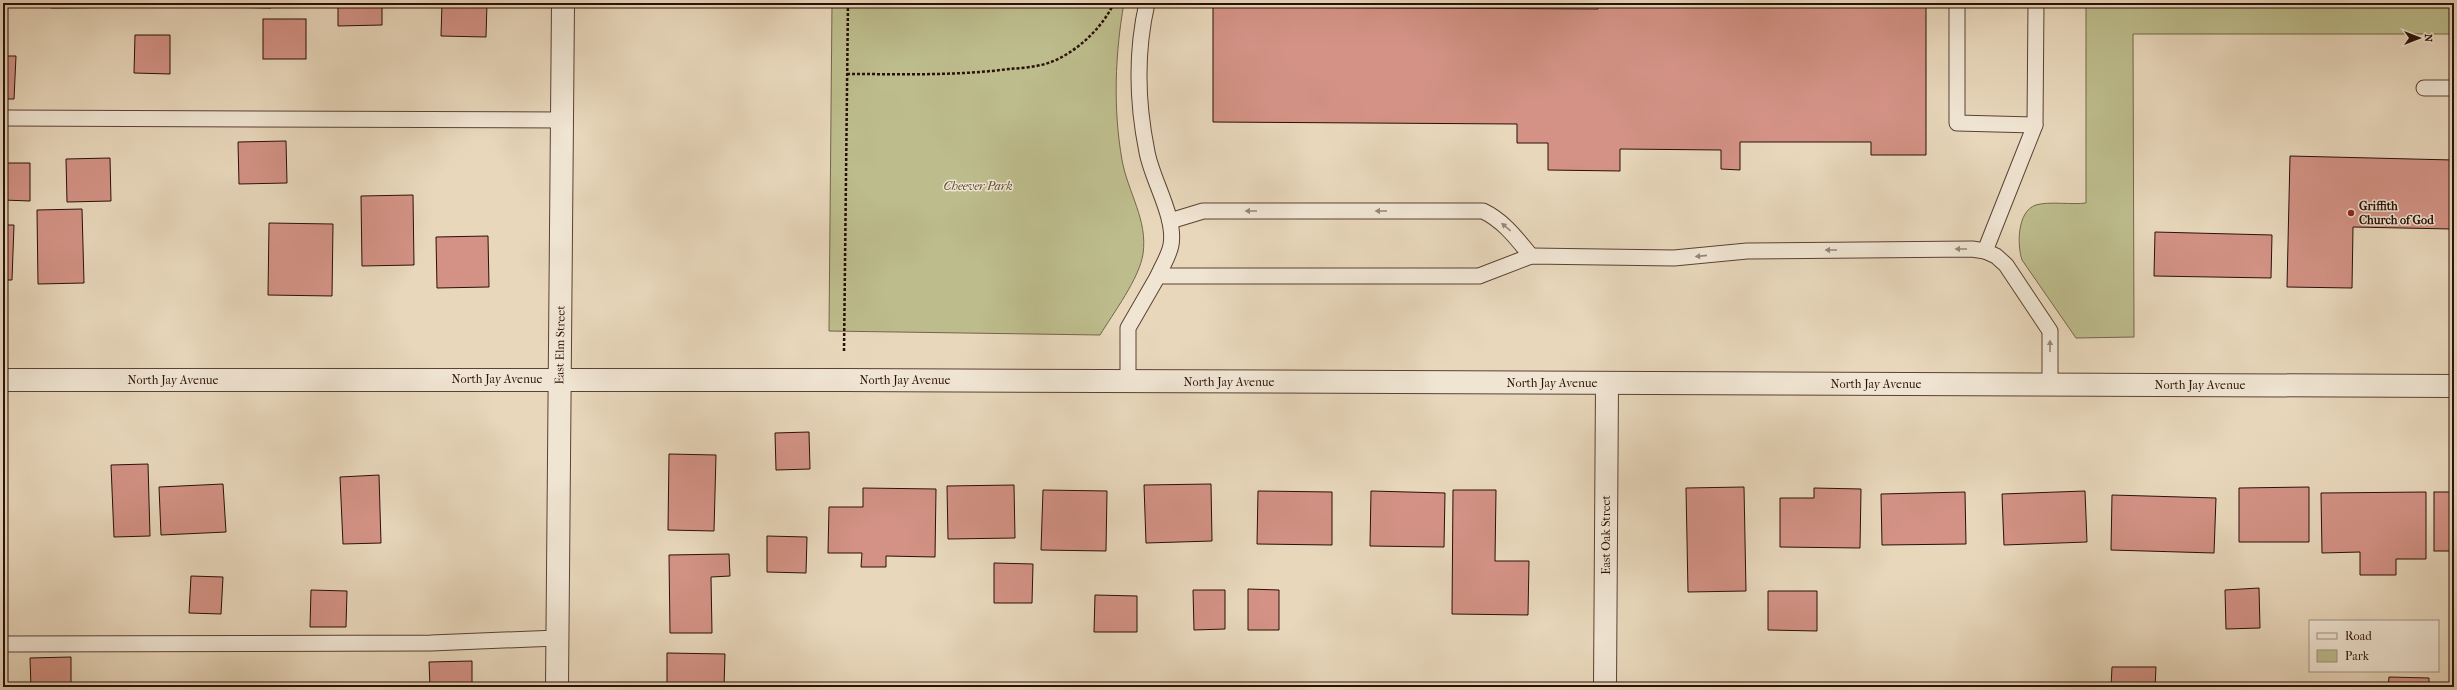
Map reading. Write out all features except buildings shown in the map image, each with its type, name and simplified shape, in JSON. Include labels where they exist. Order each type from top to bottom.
[{"type":"street","name":"East Elm Street","points":[[557,687],[563,3]]},
{"type":"street","name":"North Jay Avenue","points":[[3,380],[560,379],[2454,386]]},
{"type":"street","name":"East Oak Street","points":[[1605,687],[1607,384]]},
{"type":"lane","points":[[1128,381],[1128,328],[1158,276],[1171,245],[1170,221],[1152,174],[1142,120],[1139,75],[1147,3]]},
{"type":"lane","points":[[1957,3],[1957,123],[2035,125]]},
{"type":"lane","points":[[1986,251],[2035,125],[2036,3]]},
{"type":"lane","points":[[2424,88],[2454,88]]},
{"type":"lane","points":[[3,118],[562,120]]},
{"type":"lane","points":[[1170,221],[1203,211],[1483,212],[1493,216],[1513,233],[1531,256]]},
{"type":"lane","points":[[1158,276],[1479,276],[1531,256],[1674,258],[1747,251],[1986,251],[1996,256],[2006,265],[2050,331],[2050,385]]},
{"type":"lane","points":[[3,644],[431,643],[557,638]]},
{"type":"path","points":[[844,380],[848,3]]},
{"type":"path","points":[[847,74],[988,72],[1050,62],[1068,54],[1094,32],[1109,13],[1114,3]]},
{"type":"green space","name":"Cheever Park","points":[[832,3],[1124,3],[1117,62],[1117,121],[1122,160],[1140,218],[1144,242],[1141,264],[1137,274],[1119,306],[1100,335],[829,331]]},
{"type":"green space","points":[[2086,3],[2454,3],[2454,34],[2133,34],[2134,337],[2076,338],[2022,260],[2019,238],[2022,221],[2030,208],[2047,203],[2086,203]]},
{"type":"place","name":"Griffith Church of God","points":[[2351,213]]}]
